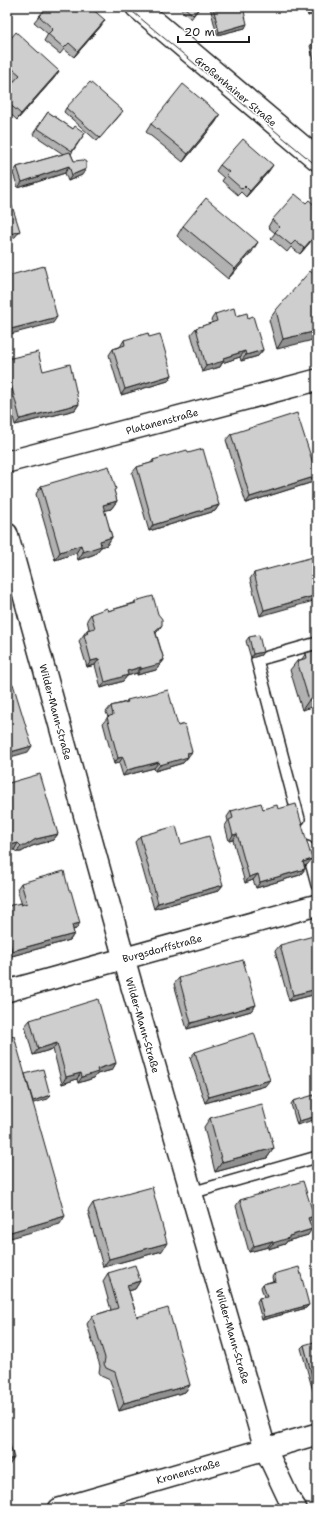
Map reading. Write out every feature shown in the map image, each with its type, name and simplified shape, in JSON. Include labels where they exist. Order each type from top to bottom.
[{"type":"main road","name":"Großenhainer Straße","points":[[137,7],[317,159]]},
{"type":"street","name":"Platanenstraße","points":[[7,462],[317,380]]},
{"type":"street","name":"Wilder-Mann-Straße","points":[[7,534],[124,959],[265,1448],[288,1497],[296,1509]]},
{"type":"street","name":"Burgsdorffstraße","points":[[7,991],[317,905]]},
{"type":"street","name":"Kronenstraße","points":[[59,1509],[317,1434]]},
{"type":"lane","points":[[317,643],[257,660],[317,885]]},
{"type":"lane","points":[[191,1193],[317,1157]]},
{"type":"building","points":[[47,7],[90,7],[105,20],[78,51],[69,43],[64,48],[48,34],[53,29],[39,16]]},
{"type":"building","points":[[184,7],[200,7],[193,15]]},
{"type":"building","points":[[213,7],[243,7],[247,24],[219,32]]},
{"type":"building","points":[[309,7],[317,7],[317,10],[310,12]]},
{"type":"building","points":[[16,32],[59,71],[21,114],[7,102],[7,89],[20,75],[7,64],[7,43]]},
{"type":"building","points":[[90,82],[123,111],[100,138],[66,108]]},
{"type":"building","points":[[183,84],[220,115],[188,154],[151,124]]},
{"type":"building","points":[[48,112],[73,129],[75,126],[85,133],[72,151],[37,128]]},
{"type":"building","points":[[243,139],[273,165],[250,191],[245,186],[242,189],[226,175],[229,172],[220,165]]},
{"type":"building","points":[[70,152],[74,161],[83,160],[86,162],[86,169],[72,175],[69,166],[22,182],[17,167]]},
{"type":"building","points":[[7,190],[20,231],[7,235]]},
{"type":"building","points":[[295,194],[306,203],[309,200],[317,207],[317,233],[304,248],[295,241],[291,245],[275,232],[280,227],[272,220]]},
{"type":"building","points":[[206,198],[258,242],[235,269],[183,226]]},
{"type":"building","points":[[44,266],[57,317],[7,330],[7,276]]},
{"type":"building","points":[[310,271],[317,277],[317,295],[315,297],[317,299],[317,331],[283,339],[276,310]]},
{"type":"building","points":[[234,308],[236,316],[247,313],[248,318],[253,316],[263,350],[246,355],[245,351],[223,358],[224,361],[206,366],[196,328],[217,321],[215,314]]},
{"type":"building","points":[[148,333],[149,337],[160,334],[172,375],[125,389],[113,349],[125,345],[124,340]]},
{"type":"building","points":[[38,352],[43,371],[70,364],[79,404],[20,419],[7,368],[7,359]]},
{"type":"building","points":[[297,413],[317,476],[250,497],[231,434]]},
{"type":"building","points":[[203,449],[219,505],[153,525],[137,467],[154,462],[153,460],[187,450],[188,453]]},
{"type":"building","points":[[109,466],[116,489],[114,490],[117,501],[103,505],[112,537],[100,541],[101,546],[83,552],[81,545],[60,552],[41,486]]},
{"type":"building","points":[[313,557],[317,573],[317,595],[264,610],[254,573]]},
{"type":"building","points":[[153,596],[158,614],[162,619],[162,625],[155,631],[164,660],[160,661],[160,664],[127,671],[128,675],[105,682],[99,659],[91,661],[84,635],[88,633],[87,630],[95,628],[91,614],[107,608],[108,611],[136,603],[135,601]]},
{"type":"building","points":[[259,635],[263,652],[253,654],[249,637]]},
{"type":"building","points":[[7,644],[10,656],[7,657]]},
{"type":"building","points":[[317,650],[317,697],[309,700],[297,661],[307,658],[306,653]]},
{"type":"building","points":[[13,684],[32,746],[7,753],[7,686]]},
{"type":"building","points":[[168,690],[178,726],[185,724],[192,752],[187,753],[188,757],[160,765],[159,762],[127,770],[123,757],[118,758],[107,717],[113,715],[111,706],[128,702],[127,700]]},
{"type":"building","points":[[40,774],[58,834],[36,839],[25,846],[21,846],[18,843],[7,846],[7,780],[9,783]]},
{"type":"building","points":[[261,803],[263,809],[277,805],[278,809],[296,804],[312,859],[303,862],[305,869],[260,882],[258,874],[249,877],[237,834],[233,835],[229,820],[233,818],[231,811]]},
{"type":"building","points":[[176,826],[181,844],[209,836],[223,885],[158,903],[140,836]]},
{"type":"building","points":[[64,871],[80,923],[72,925],[74,934],[12,951],[7,933],[7,906],[27,903],[21,883]]},
{"type":"building","points":[[317,935],[317,989],[293,995],[280,945]]},
{"type":"building","points":[[243,960],[256,1005],[191,1023],[179,978]]},
{"type":"building","points":[[98,999],[116,1063],[97,1069],[98,1072],[82,1077],[81,1073],[66,1077],[57,1043],[38,1049],[30,1020]]},
{"type":"building","points":[[254,1033],[270,1080],[209,1097],[195,1052]]},
{"type":"building","points":[[14,1036],[65,1216],[7,1233],[7,1038]]},
{"type":"building","points":[[43,1069],[50,1095],[33,1101],[25,1074]]},
{"type":"building","points":[[314,1095],[317,1107],[317,1116],[299,1121],[293,1101]]},
{"type":"building","points":[[262,1104],[274,1148],[222,1162],[210,1118]]},
{"type":"building","points":[[303,1181],[314,1216],[308,1218],[312,1229],[273,1243],[272,1241],[254,1246],[240,1200]]},
{"type":"building","points":[[152,1187],[167,1243],[109,1259],[93,1203]]},
{"type":"building","points":[[135,1265],[140,1281],[127,1285],[137,1317],[168,1308],[190,1385],[124,1403],[115,1372],[106,1368],[104,1364],[105,1358],[92,1316],[118,1308],[108,1273]]},
{"type":"building","points":[[299,1267],[309,1305],[264,1317],[259,1298],[267,1297],[263,1284],[276,1281],[274,1274]]},
{"type":"building","points":[[317,1341],[317,1387],[315,1388],[304,1345]]},
{"type":"building","points":[[7,1435],[14,1458],[7,1460]]},
{"type":"building","points":[[234,1506],[240,1509],[224,1509]]},
{"type":"tram line","points":[[127,7],[317,166]]}]
